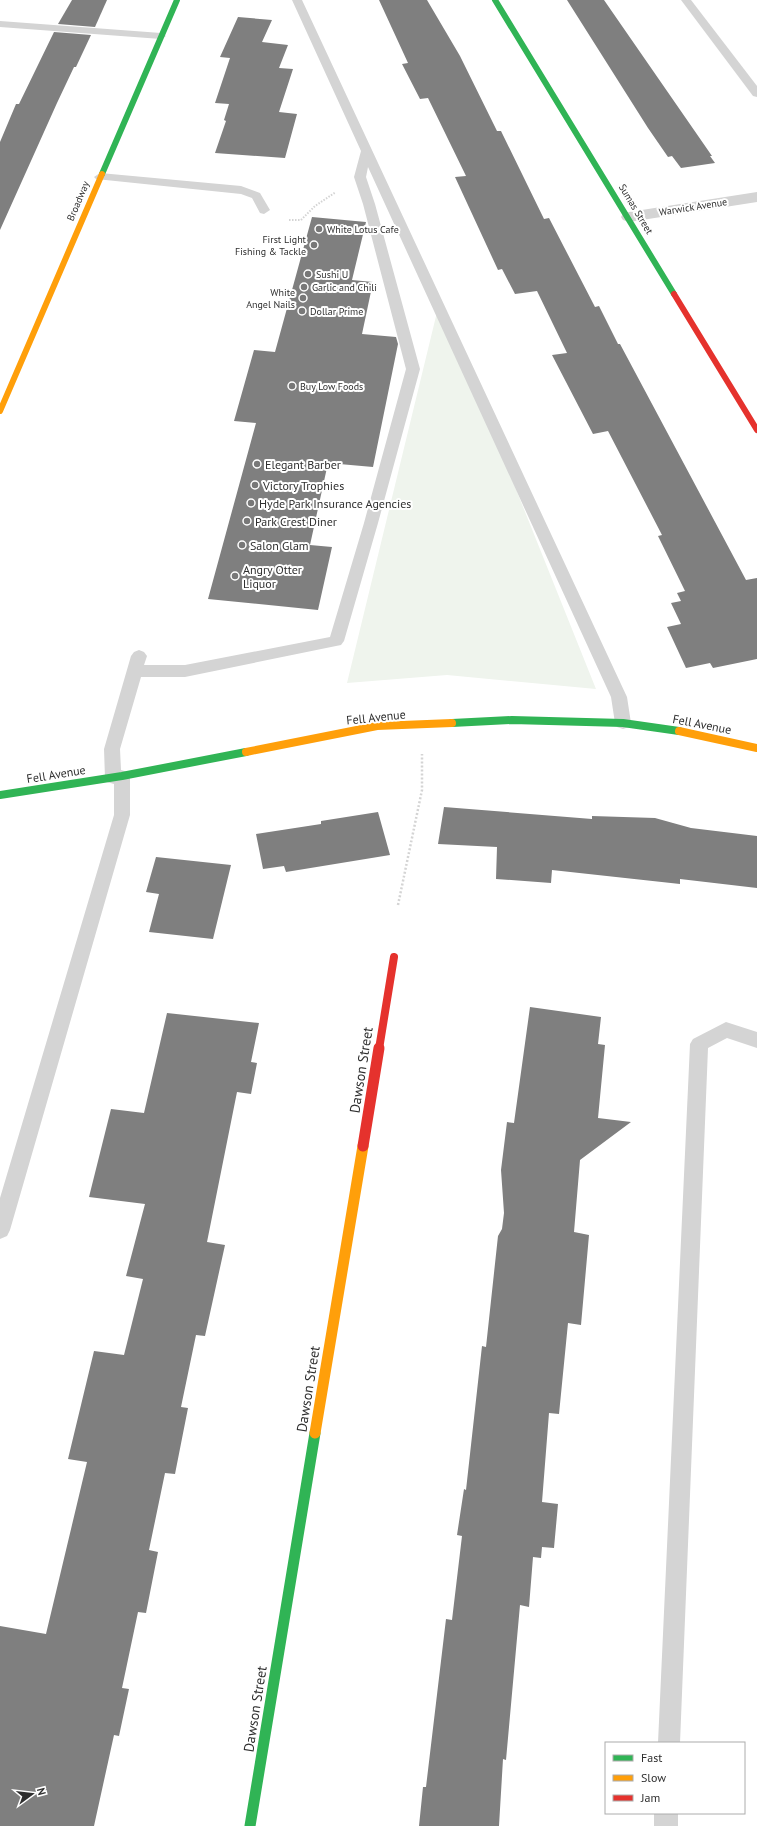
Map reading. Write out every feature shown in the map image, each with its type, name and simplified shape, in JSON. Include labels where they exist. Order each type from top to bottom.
[{"type":"street","name":"Broadway","points":[[0,411],[177,0]]},
{"type":"street","name":"Sumas Street","points":[[495,0],[629,217],[757,430]]},
{"type":"street","name":"Warwick Avenue","points":[[629,217],[757,197]]},
{"type":"street","name":"Fell Avenue","points":[[0,795],[118,777],[376,726],[512,720],[623,723],[679,731],[757,748]]},
{"type":"street","name":"Dawson Street","points":[[250,1826],[394,957]]},
{"type":"lane","points":[[297,0],[617,694],[623,723]]},
{"type":"lane","points":[[686,0],[757,94]]},
{"type":"lane","points":[[0,24],[161,36]]},
{"type":"lane","points":[[134,671],[185,671],[336,641],[371,523],[413,369],[369,204],[360,177],[367,150]]},
{"type":"lane","points":[[100,177],[241,190],[253,193],[258,198],[264,210]]},
{"type":"lane","points":[[0,1230],[122,815],[118,777],[112,749],[139,656]]},
{"type":"lane","points":[[669,1742],[699,1044],[726,1030],[757,1040]]},
{"type":"lane","points":[[666,1814],[666,1826]]},
{"type":"path","points":[[286,220],[301,220],[316,206],[360,177]]},
{"type":"path","points":[[398,905],[422,790],[422,750]]},
{"type":"shaded area","points":[[438,308],[461,352],[596,689],[447,675],[347,683]]},
{"type":"building","points":[[72,0],[107,0],[95,27],[58,24]]},
{"type":"building","points":[[379,0],[427,0],[460,56],[497,131],[501,131],[544,219],[549,218],[595,307],[599,306],[618,344],[620,344],[746,580],[757,578],[757,659],[713,668],[710,663],[686,668],[667,627],[681,624],[671,603],[681,601],[677,593],[685,591],[658,536],[662,535],[608,431],[593,434],[552,355],[567,353],[537,291],[515,294],[502,269],[498,270],[455,177],[466,176],[428,98],[420,99],[402,64],[408,63]]},
{"type":"building","points":[[567,0],[604,0],[712,156],[710,156],[715,163],[681,168],[672,156],[668,157]]},
{"type":"building","points":[[238,17],[272,20],[262,42],[288,45],[279,68],[293,69],[279,112],[297,114],[285,158],[215,153],[226,121],[224,120],[229,104],[215,103],[230,58],[220,57]]},
{"type":"building","points":[[54,32],[91,35],[57,103],[0,230],[0,142],[16,104],[19,104]]},
{"type":"building","points":[[312,217],[366,222],[352,280],[373,282],[362,334],[396,337],[398,344],[373,467],[328,463],[310,545],[332,547],[318,610],[208,599],[256,423],[234,421],[254,350],[275,352]]},
{"type":"building","points":[[444,807],[592,819],[592,816],[655,818],[691,828],[757,836],[757,888],[680,879],[680,884],[552,870],[551,883],[496,879],[497,847],[438,844]]},
{"type":"building","points":[[378,812],[390,855],[286,872],[284,866],[263,869],[256,834],[321,824],[321,821]]},
{"type":"building","points":[[156,857],[231,865],[213,939],[149,932],[159,894],[146,892]]},
{"type":"building","points":[[530,1007],[601,1017],[598,1044],[605,1045],[598,1118],[631,1122],[580,1160],[574,1232],[589,1235],[581,1325],[568,1323],[559,1414],[549,1413],[542,1502],[558,1504],[554,1548],[542,1547],[541,1558],[533,1557],[529,1607],[520,1605],[506,1760],[503,1759],[499,1826],[419,1826],[423,1787],[426,1787],[446,1619],[452,1620],[462,1536],[457,1535],[464,1489],[466,1490],[482,1346],[486,1347],[498,1236],[502,1229],[504,1213],[501,1170],[507,1122],[514,1123]]},
{"type":"building","points":[[167,1013],[259,1023],[251,1062],[257,1063],[251,1094],[237,1092],[207,1242],[225,1245],[205,1336],[196,1335],[181,1407],[188,1408],[175,1474],[165,1473],[149,1550],[158,1552],[146,1613],[138,1612],[122,1688],[129,1689],[119,1736],[114,1735],[94,1826],[0,1826],[0,1626],[46,1634],[87,1462],[68,1459],[94,1351],[124,1355],[143,1279],[126,1276],[145,1204],[89,1197],[111,1109],[144,1113]]},
{"type":"traffic: fast","points":[[102,174],[177,0]]},
{"type":"traffic: fast","points":[[495,0],[674,294]]},
{"type":"traffic: fast","points":[[452,723],[512,720],[623,723],[679,731]]},
{"type":"traffic: fast","points":[[0,795],[122,776],[246,752]]},
{"type":"traffic: fast","points":[[250,1826],[315,1433]]},
{"type":"traffic: slow","points":[[0,411],[102,174]]},
{"type":"traffic: slow","points":[[246,752],[377,726],[452,723]]},
{"type":"traffic: slow","points":[[679,731],[757,748]]},
{"type":"traffic: slow","points":[[315,1433],[363,1146]]},
{"type":"traffic: jam","points":[[674,294],[757,430]]},
{"type":"traffic: jam","points":[[363,1146],[394,957]]},
{"type":"place","name":"White Lotus Cafe","points":[[319,229]]},
{"type":"place","name":"First Light Fishing & Tackle","points":[[314,245]]},
{"type":"place","name":"Sushi U","points":[[308,274]]},
{"type":"place","name":"Garlic and Chili","points":[[304,287]]},
{"type":"place","name":"White Angel Nails","points":[[303,298]]},
{"type":"place","name":"Dollar Prime","points":[[302,311]]},
{"type":"place","name":"Buy Low Foods","points":[[292,386]]},
{"type":"place","name":"Elegant Barber","points":[[257,464]]},
{"type":"place","name":"Victory Trophies","points":[[255,485]]},
{"type":"place","name":"Hyde Park Insurance Agencies","points":[[251,503]]},
{"type":"place","name":"Park Crest Diner","points":[[247,521]]},
{"type":"place","name":"Salon Glam","points":[[242,545]]},
{"type":"place","name":"Angry Otter Liquor","points":[[235,576]]}]
